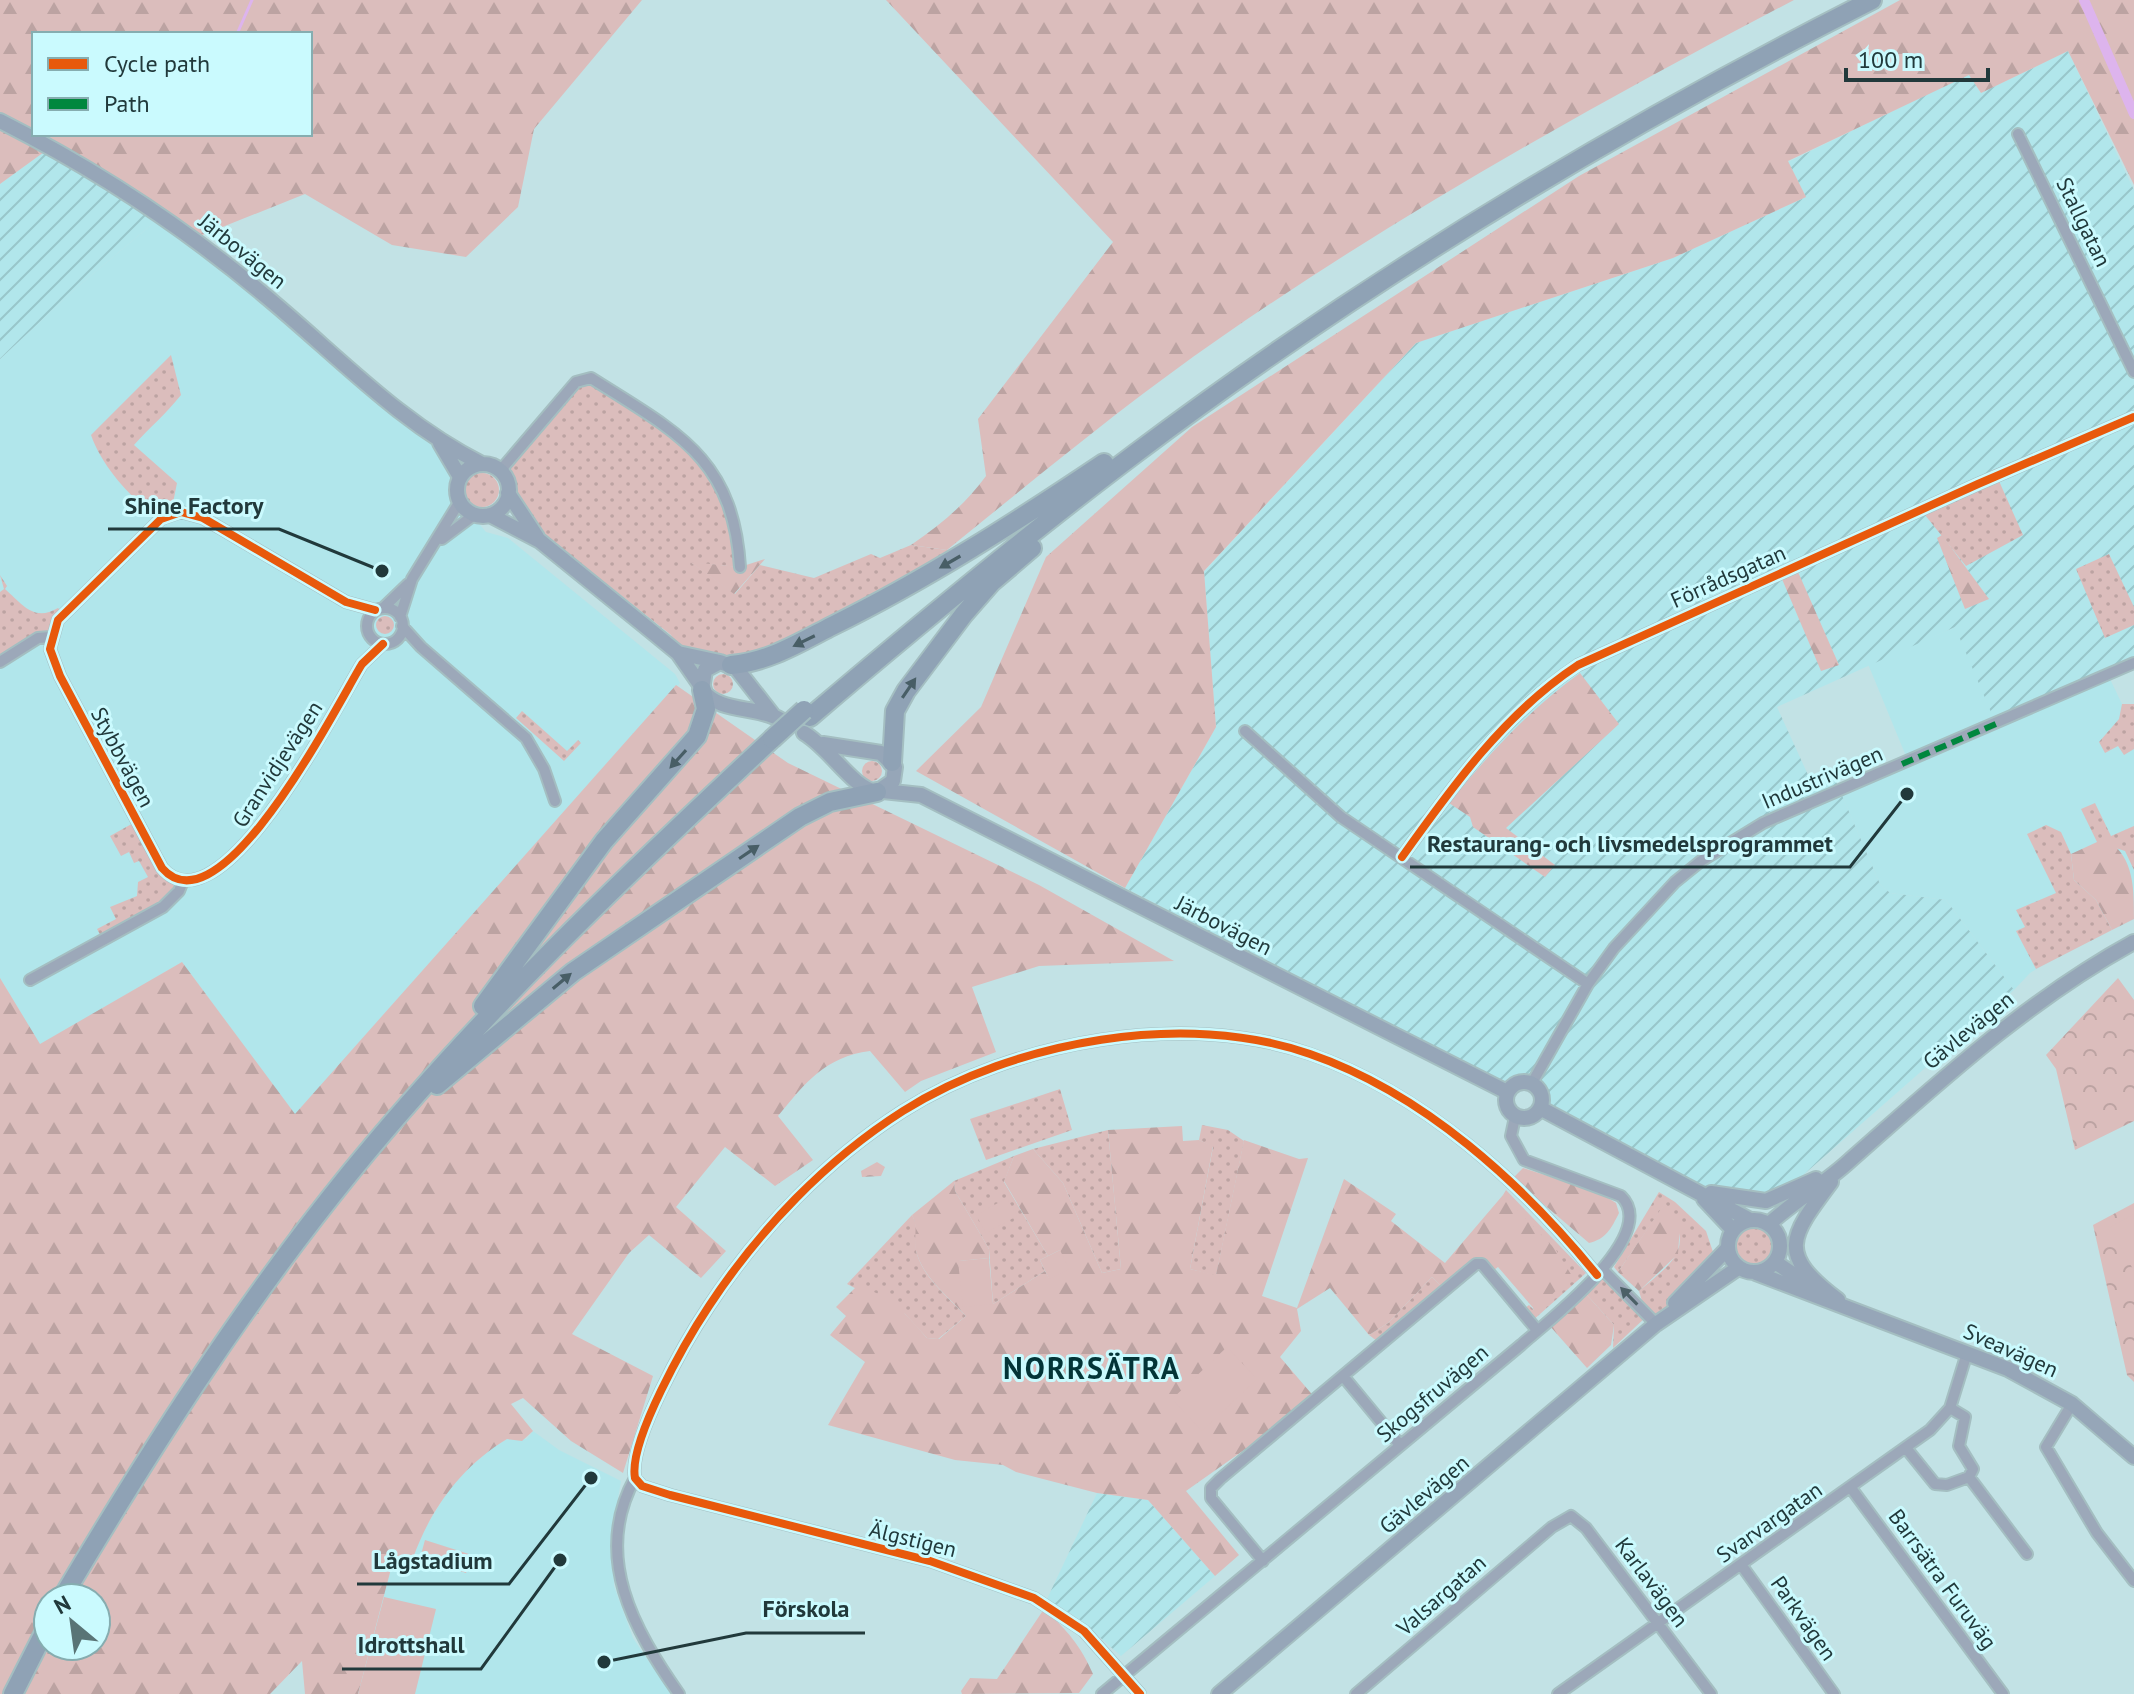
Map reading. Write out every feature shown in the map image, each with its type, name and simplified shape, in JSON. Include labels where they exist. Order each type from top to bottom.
[{"type":"highway","points":[[71,1582],[138,1469],[200,1376],[279,1265],[351,1173],[526,976],[778,740],[806,720],[978,564],[1305,321],[1488,203],[1651,107],[1853,0]]},
{"type":"highway","points":[[725,664],[765,659],[874,606],[983,543],[1136,447],[1310,329],[1494,211],[1655,116],[1872,0]]},
{"type":"highway","points":[[894,765],[895,711],[964,614],[991,583],[1136,447]]},
{"type":"highway","points":[[351,1173],[377,1132],[503,981],[604,841],[697,736],[706,709],[702,688]]},
{"type":"highway","points":[[86,1582],[207,1382],[305,1247],[437,1085],[656,860],[778,740]]},
{"type":"highway","points":[[437,1085],[573,972],[791,824],[830,802],[880,791]]},
{"type":"highway","points":[[13,1694],[32,1657]]},
{"type":"highway","points":[[26,1694],[43,1662]]},
{"type":"main road","name":"Järbovägen","points":[[0,121],[78,162],[184,230],[265,295],[390,405],[439,443],[482,464]]},
{"type":"main road","name":"Järbovägen","points":[[439,443],[460,477]]},
{"type":"main road","points":[[540,541],[508,493],[500,471],[482,464],[466,470],[457,485],[460,501],[474,515],[490,515],[540,541],[678,653],[715,703],[777,717],[743,675],[725,664],[678,653]]},
{"type":"main road","points":[[490,515],[502,507],[508,493]]},
{"type":"main road","points":[[702,688],[705,670],[725,664]]},
{"type":"main road","name":"Järbovägen","points":[[806,720],[859,786],[921,795]]},
{"type":"main road","name":"Järbovägen","points":[[823,744],[881,753],[921,795],[1507,1092]]},
{"type":"main road","points":[[880,791],[893,781],[894,765]]},
{"type":"main road","name":"Gävlevägen","points":[[1769,1224],[1842,1167],[2016,1019],[2077,976],[2134,942]]},
{"type":"main road","points":[[1519,1083],[1532,1083],[1541,1094],[1540,1108],[1530,1118],[1515,1117],[1506,1106],[1507,1092],[1519,1083]]},
{"type":"main road","points":[[1540,1108],[1750,1220],[1769,1224],[1778,1235],[1780,1245]]},
{"type":"main road","points":[[1696,1190],[1766,1201],[1842,1167]]},
{"type":"main road","points":[[1842,1167],[1803,1222],[1795,1250],[1798,1262],[1809,1279],[1854,1312]]},
{"type":"main road","name":"Gävlevägen","points":[[1775,1262],[1786,1231],[1842,1167]]},
{"type":"main road","points":[[1696,1190],[1733,1230],[1750,1220]]},
{"type":"main road","name":"Gävlevägen","points":[[1656,1324],[1728,1248],[1733,1230]]},
{"type":"main road","points":[[1728,1248],[1738,1268],[1756,1273],[1775,1262]]},
{"type":"main road","name":"Sveavägen","points":[[1775,1262],[1854,1312]]},
{"type":"main road","name":"Gävlevägen","points":[[1219,1694],[1656,1324],[1738,1268]]},
{"type":"main road","name":"Sveavägen","points":[[1756,1273],[2008,1369],[2072,1404],[2134,1457]]},
{"type":"street","name":"Stallgatan","points":[[2018,134],[2134,372]]},
{"type":"street","points":[[500,471],[576,382],[591,378],[697,451],[712,467],[731,508],[740,567]]},
{"type":"street","name":"Förrådsgatan","points":[[1402,857],[1484,750],[1534,699],[1578,665],[2134,417]]},
{"type":"street","points":[[379,609],[412,579],[460,501]]},
{"type":"street","points":[[0,662],[38,638],[50,637],[58,620],[161,519],[177,512],[203,518],[346,602],[379,609],[401,621],[421,647],[526,738],[544,769],[555,801]]},
{"type":"street","points":[[432,548],[474,515]]},
{"type":"street","points":[[401,621],[412,579]]},
{"type":"street","points":[[346,602],[368,631],[388,643],[421,647]]},
{"type":"street","name":"Granvidjevägen","points":[[362,664],[368,631],[379,609]]},
{"type":"street","name":"Granvidjevägen","points":[[30,980],[163,907],[179,891],[183,881],[194,881],[211,872],[257,832],[362,664],[388,643],[401,621]]},
{"type":"street","name":"Stybbvägen","points":[[50,637],[53,660],[162,868],[171,877],[183,881]]},
{"type":"street","name":"Industrivägen","points":[[1532,1083],[1588,984],[1614,948],[1675,882],[1734,840],[1763,823],[2134,663]]},
{"type":"street","points":[[1245,731],[1341,817],[1588,984]]},
{"type":"street","points":[[679,1694],[639,1635],[622,1588],[618,1563],[625,1497],[639,1482],[636,1460],[654,1408],[699,1322],[729,1275],[799,1196],[858,1143],[912,1105],[987,1071],[1058,1049],[1121,1038],[1194,1034],[1262,1040],[1325,1059],[1394,1094],[1470,1148],[1512,1184],[1656,1324]]},
{"type":"street","name":"Skogsfruvägen","points":[[1102,1694],[1537,1330],[1600,1272],[1629,1229],[1632,1211],[1628,1203],[1621,1196],[1524,1160],[1511,1136],[1515,1117]]},
{"type":"street","points":[[1263,1561],[1211,1498],[1211,1488],[1343,1376],[1476,1264],[1482,1264],[1537,1330]]},
{"type":"street","name":"Svarvargatan","points":[[1558,1694],[1930,1430],[1950,1408],[1967,1353]]},
{"type":"street","points":[[1343,1376],[1400,1445]]},
{"type":"street","points":[[2072,1404],[2046,1447],[2097,1533],[2134,1581]]},
{"type":"street","points":[[1906,1448],[1929,1482],[1947,1485],[1969,1477],[1973,1469],[1959,1446],[1965,1417],[1950,1408]]},
{"type":"street","points":[[1969,1477],[2027,1554]]},
{"type":"street","name":"Älgstigen","points":[[639,1482],[738,1514],[944,1565],[1022,1593],[1071,1620],[1140,1694]]},
{"type":"street","name":"Barrsätra Furuväg","points":[[1851,1488],[2003,1694]]},
{"type":"street","name":"Karlavägen","points":[[1552,1527],[1566,1517],[1578,1519],[1711,1694]]},
{"type":"street","name":"Valsargatan","points":[[1356,1694],[1552,1527]]},
{"type":"street","name":"Parkvägen","points":[[1742,1566],[1834,1694]]},
{"type":"shaded area","points":[[2068,51],[2134,190],[2134,663],[1996,724],[1955,627],[1777,707],[1814,788],[1835,779],[1880,884],[1890,893],[1946,900],[2014,990],[1802,1176],[1761,1195],[1696,1190],[1542,1103],[1536,1087],[1524,1082],[1511,1087],[1125,888],[1216,727],[1204,572],[1416,343],[1673,258],[1806,197],[1788,162],[1969,74],[1981,93]]},
{"type":"shaded area","points":[[44,152],[163,215],[74,290],[0,359],[0,184]]},
{"type":"shaded area","points":[[163,215],[439,443],[460,477],[460,501],[486,532],[508,538],[675,674],[680,683],[295,1115],[182,962],[40,1045],[0,978],[0,359],[74,290]]},
{"type":"shaded area","points":[[1955,627],[2108,675],[2122,704],[2134,704],[2134,919],[2067,950],[2030,973],[2014,990],[1946,900],[1890,893],[1880,884],[1840,791],[1908,761],[1868,664]]},
{"type":"shaded area","points":[[533,1431],[559,1450],[621,1481],[612,1533],[614,1586],[633,1638],[671,1694],[358,1694],[392,1565],[413,1557],[421,1535],[453,1483],[486,1452],[507,1439],[527,1439]]},
{"type":"shaded area","points":[[1097,1493],[1148,1500],[1215,1576],[1121,1656],[1079,1619],[1047,1599]]},
{"type":"green space","points":[[0,0],[642,0],[534,129],[518,207],[466,257],[392,245],[305,194],[195,238],[51,147],[0,184]]},
{"type":"green space","points":[[886,0],[1794,0],[1502,160],[1289,291],[1150,388],[947,550],[911,545],[952,514],[986,476],[978,419],[1113,242]]},
{"type":"green space","points":[[1900,0],[2134,0],[2134,185],[2068,51],[1981,93],[1969,75],[1788,161],[1806,197],[1673,258],[1416,343],[1204,571],[1216,727],[1125,888],[916,771],[981,707],[1046,557],[1192,427],[1579,176]]},
{"type":"green space","points":[[171,355],[181,395],[134,445],[177,483],[171,513],[159,520],[119,482],[91,435]]},
{"type":"green space","points":[[591,378],[697,451],[717,476],[740,567],[692,563],[735,594],[760,565],[814,578],[871,554],[880,558],[911,545],[947,550],[955,560],[750,663],[678,653],[671,635],[613,589],[606,596],[540,541],[508,493],[500,471],[576,382]]},
{"type":"green space","points":[[482,473],[494,478],[499,490],[494,502],[482,507],[470,502],[465,490],[470,478]]},
{"type":"green space","points":[[1999,481],[2023,535],[1966,566],[1925,515]]},
{"type":"green space","points":[[1942,535],[1989,599],[1965,609],[1937,538]]},
{"type":"green space","points":[[2109,554],[2134,607],[2134,625],[2105,638],[2076,569]]},
{"type":"green space","points":[[765,559],[734,594],[690,562],[740,567]]},
{"type":"green space","points":[[1795,565],[1839,665],[1821,671],[1779,572]]},
{"type":"green space","points":[[0,575],[7,586],[5,589],[29,610],[42,613],[58,608],[64,614],[50,637],[0,662],[0,592],[4,589]]},
{"type":"green space","points":[[385,616],[394,625],[385,634],[376,625]]},
{"type":"green space","points":[[1580,673],[1619,724],[1506,828],[1555,865],[1545,877],[1473,827],[1470,817],[1449,803],[1510,734]]},
{"type":"green space","points":[[723,674],[730,677],[733,684],[730,691],[723,694],[716,691],[713,684],[716,677]]},
{"type":"green space","points":[[676,685],[788,763],[1039,885],[1174,961],[1039,966],[972,987],[996,1052],[921,1081],[905,1092],[870,1051],[828,1065],[778,1116],[813,1160],[775,1186],[725,1147],[676,1207],[726,1251],[701,1278],[649,1235],[629,1253],[572,1334],[653,1376],[623,1473],[571,1441],[523,1398],[511,1404],[533,1431],[522,1441],[507,1439],[462,1475],[439,1505],[413,1558],[392,1565],[358,1694],[305,1694],[302,1661],[270,1694],[0,1694],[0,978],[40,1044],[182,962],[295,1114]]},
{"type":"green space","points":[[2122,704],[2134,704],[2134,749],[2124,755],[2118,746],[2105,753],[2099,742],[2119,719]]},
{"type":"green space","points":[[522,711],[567,751],[578,740],[581,743],[564,761],[516,718]]},
{"type":"green space","points":[[872,761],[879,764],[882,771],[879,778],[872,781],[865,778],[862,771],[865,764]]},
{"type":"green space","points":[[2095,803],[2111,836],[2134,826],[2134,870],[2125,851],[2097,842],[2081,809]]},
{"type":"green space","points":[[137,821],[162,868],[183,881],[171,900],[103,940],[97,929],[116,919],[110,907],[137,896],[138,882],[148,877],[139,861],[134,863],[129,852],[121,856],[110,836]]},
{"type":"green space","points":[[2046,825],[2061,832],[2071,854],[2074,880],[2096,900],[2112,930],[2036,969],[2016,931],[2025,927],[2016,910],[2056,893],[2027,834]]},
{"type":"green space","points":[[2109,841],[2128,865],[2134,896],[2134,919],[2112,930],[2096,900],[2074,880],[2071,854],[2097,842]]},
{"type":"green space","points":[[2118,978],[2134,1000],[2134,1121],[2075,1150],[2056,1069],[2046,1055]]},
{"type":"green space","points":[[1060,1089],[1072,1130],[986,1160],[970,1119]]},
{"type":"green space","points":[[1202,1125],[1228,1130],[1244,1141],[1216,1276],[1190,1269],[1213,1147],[1199,1140]]},
{"type":"green space","points":[[1182,1126],[1183,1141],[1199,1140],[1213,1146],[1190,1269],[1216,1275],[1244,1140],[1299,1159],[1308,1158],[1262,1296],[1297,1308],[1344,1179],[1396,1214],[1391,1221],[1445,1263],[1503,1195],[1556,1250],[1572,1276],[1535,1310],[1498,1267],[1490,1273],[1482,1264],[1445,1290],[1432,1277],[1388,1323],[1369,1335],[1330,1288],[1297,1309],[1301,1331],[1280,1357],[1316,1399],[1186,1491],[1239,1555],[1215,1576],[1148,1500],[1097,1493],[1016,1472],[1003,1465],[955,1460],[828,1425],[865,1362],[830,1335],[846,1316],[836,1307],[856,1287],[887,1299],[927,1338],[939,1339],[966,1316],[922,1266],[915,1246],[912,1215],[954,1181],[955,1191],[989,1249],[989,1258],[959,1261],[993,1304],[1045,1271],[1049,1278],[1060,1250],[1048,1256],[1004,1181],[1014,1156],[1033,1149],[1063,1183],[1102,1273],[1121,1269],[1108,1130]]},
{"type":"green space","points":[[1108,1130],[1121,1269],[1102,1273],[1063,1183],[1033,1149]]},
{"type":"green space","points":[[1014,1156],[1004,1182],[1048,1256],[1040,1260],[1045,1271],[993,1304],[989,1249],[955,1191],[954,1181]]},
{"type":"green space","points":[[877,1162],[885,1167],[881,1176],[862,1177],[861,1171]]},
{"type":"green space","points":[[1523,1168],[1600,1193],[1616,1203],[1619,1213],[1604,1236],[1589,1243],[1513,1178]]},
{"type":"green space","points":[[1506,1190],[1586,1273],[1531,1322],[1521,1311],[1529,1305],[1534,1310],[1503,1195]]},
{"type":"green space","points":[[1659,1192],[1675,1202],[1706,1231],[1715,1258],[1656,1324],[1647,1316],[1613,1348],[1614,1325],[1586,1294],[1608,1274],[1638,1305],[1642,1301],[1639,1291],[1671,1262],[1680,1243],[1679,1232],[1665,1204],[1618,1272],[1614,1267]]},
{"type":"green space","points":[[1007,1198],[1017,1216],[986,1233],[976,1215]]},
{"type":"green space","points":[[1665,1203],[1680,1225],[1678,1254],[1639,1291],[1618,1272]]},
{"type":"green space","points":[[2134,1203],[2134,1382],[2127,1375],[2093,1225]]},
{"type":"green space","points":[[2134,1214],[2134,1271],[2110,1227]]},
{"type":"green space","points":[[912,1215],[916,1226],[916,1252],[922,1265],[939,1289],[966,1316],[938,1339],[927,1338],[905,1314],[847,1284]]},
{"type":"green space","points":[[1754,1220],[1773,1227],[1780,1246],[1773,1265],[1754,1272],[1735,1265],[1728,1246],[1735,1227]]},
{"type":"green space","points":[[1060,1250],[1069,1269],[1049,1279],[1040,1260]]},
{"type":"green space","points":[[989,1258],[993,1304],[963,1307],[958,1261]]},
{"type":"green space","points":[[1432,1277],[1445,1290],[1381,1344],[1369,1335],[1388,1323]]},
{"type":"green space","points":[[1586,1294],[1614,1325],[1611,1345],[1587,1368],[1549,1325]]},
{"type":"green space","points":[[1227,1347],[1257,1379],[1202,1431],[1172,1399]]},
{"type":"green space","points":[[425,1540],[472,1555],[466,1573],[420,1558]]},
{"type":"green space","points":[[384,1597],[436,1609],[415,1694],[358,1694]]},
{"type":"green space","points":[[1044,1609],[1073,1639],[1093,1674],[1079,1693],[962,1694],[970,1678],[997,1679]]},
{"type":"waterway","points":[[238,32],[252,0]]},
{"type":"waterway","points":[[2084,0],[2134,114]]},
{"type":"marked path","points":[[1902,764],[1998,723]]},
{"type":"cycle path","points":[[1402,857],[1460,778],[1503,728],[1578,665],[2134,417]]},
{"type":"cycle path","points":[[375,610],[346,602],[203,518],[181,512],[161,519],[58,620],[50,649],[60,676],[162,868],[187,880],[215,870],[245,844],[304,764],[362,664],[383,644]]},
{"type":"cycle path","points":[[1140,1694],[1084,1631],[1034,1598],[930,1561],[670,1495],[642,1486],[635,1478],[635,1461],[650,1416],[699,1321],[750,1250],[821,1174],[903,1111],[947,1087],[996,1066],[1101,1040],[1156,1034],[1209,1034],[1261,1041],[1310,1054],[1392,1092],[1431,1117],[1503,1175],[1597,1275]]},
{"type":"place","name":"Shine Factory","points":[[382,571]]},
{"type":"place","name":"Restaurang- och livsmedelsprogrammet","points":[[1907,794]]},
{"type":"place","name":"Lågstadium","points":[[591,1478]]},
{"type":"place","name":"Idrottshall","points":[[560,1560]]},
{"type":"place","name":"Förskola","points":[[604,1662]]},
{"type":"district","name":"NORRSÄTRA","points":[[1092,1369]]}]
